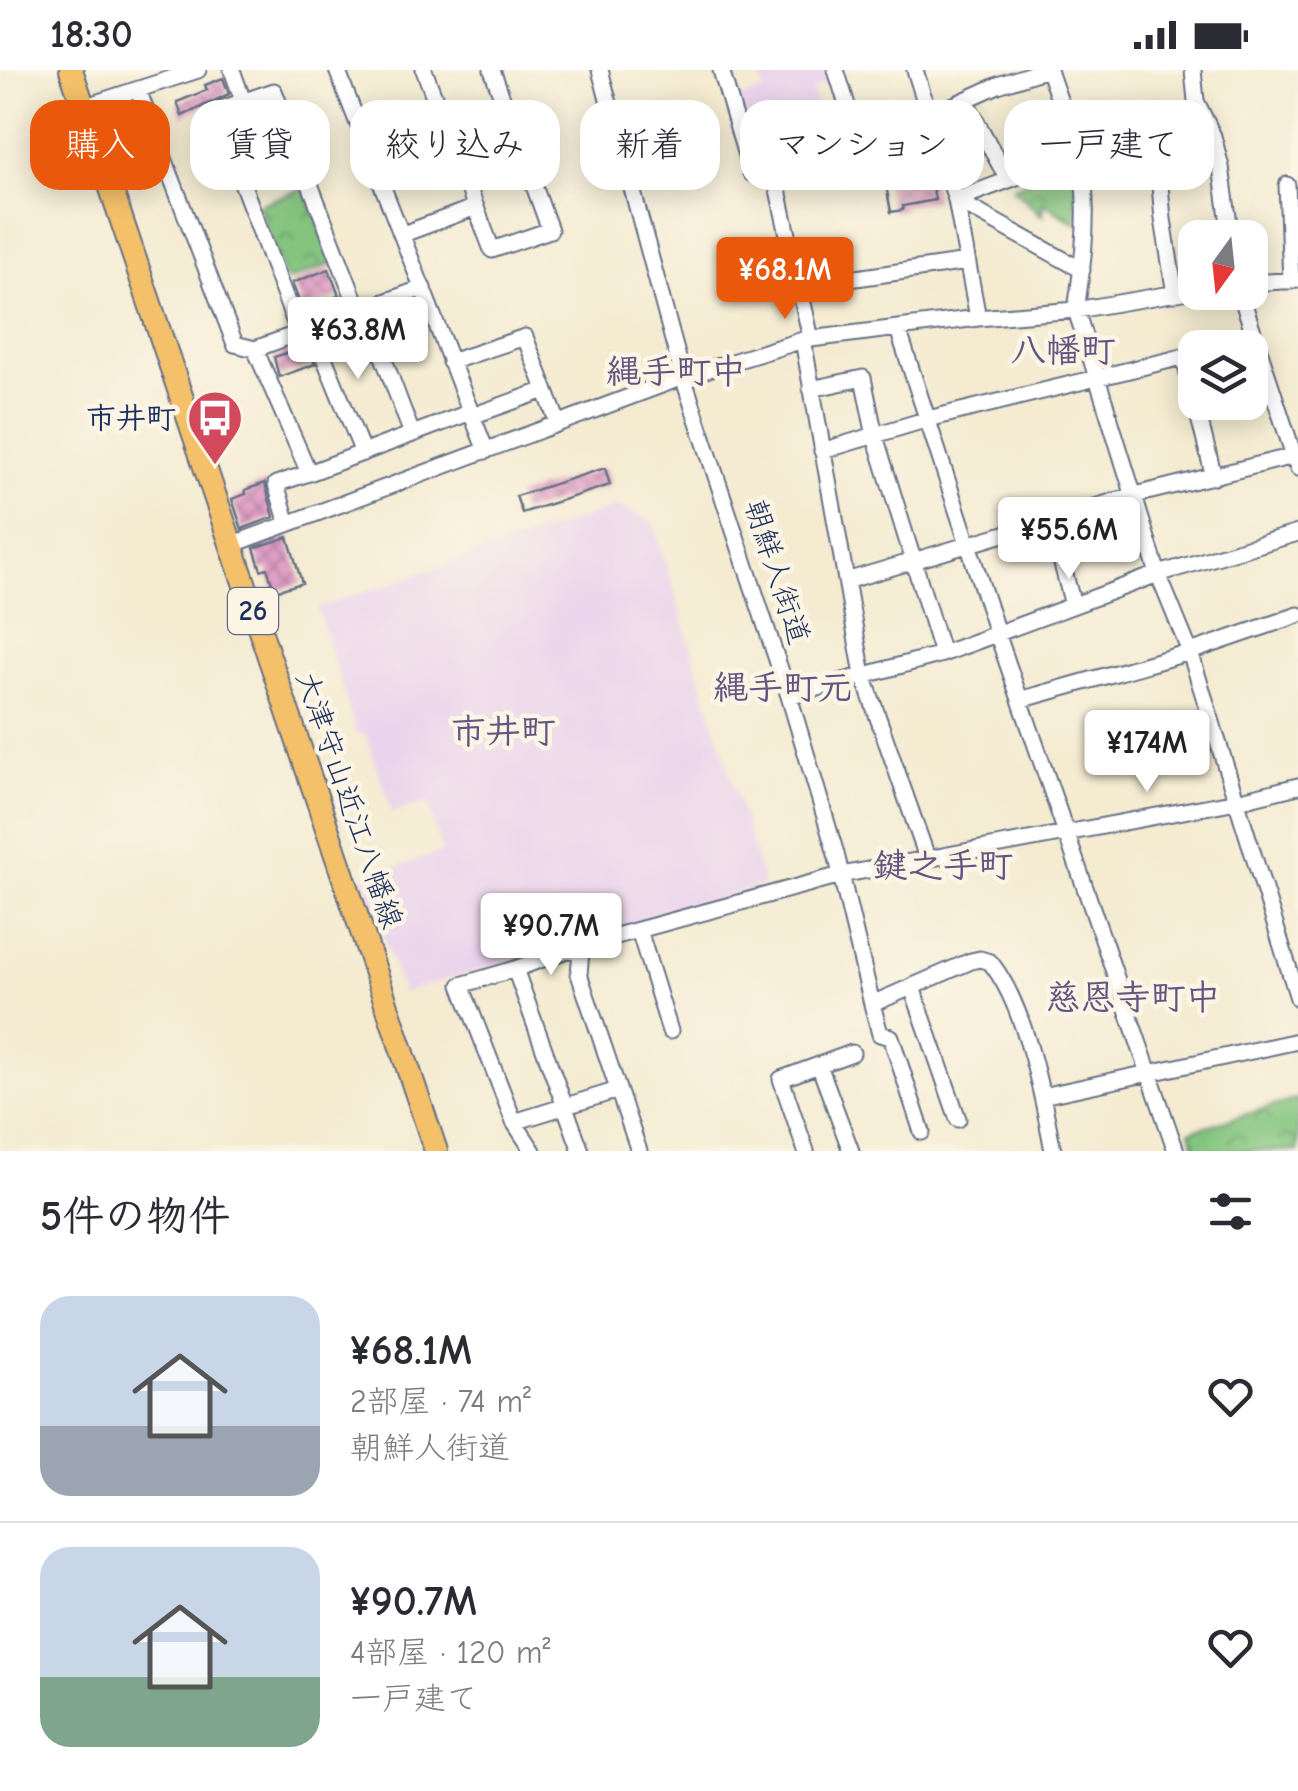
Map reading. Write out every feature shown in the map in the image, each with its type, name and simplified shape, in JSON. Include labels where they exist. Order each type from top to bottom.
[{"type":"main road","name":"大津守山近江八幡線","points":[[71,70],[81,100]]},
{"type":"main road","name":"大津守山近江八幡線","points":[[111,190],[436,1151]]},
{"type":"street","points":[[106,100],[198,70]]},
{"type":"street","points":[[232,70],[242,100]]},
{"type":"street","points":[[338,70],[486,450]]},
{"type":"street","points":[[424,70],[492,250],[550,230],[492,70]]},
{"type":"street","name":"朝鮮人街道","points":[[600,70],[683,376],[790,696],[841,874],[880,1034],[891,1037],[922,1132]]},
{"type":"street","points":[[722,70],[740,135]]},
{"type":"street","points":[[836,70],[845,100]]},
{"type":"street","points":[[914,70],[924,100]]},
{"type":"street","points":[[968,100],[996,77],[1047,70],[1058,100]]},
{"type":"street","points":[[1193,70],[1196,100]]},
{"type":"street","points":[[138,90],[235,344],[255,349],[422,288]]},
{"type":"street","points":[[245,100],[274,91],[278,100]]},
{"type":"street","points":[[984,135],[1004,173]]},
{"type":"street","points":[[1214,147],[1228,220]]},
{"type":"street","points":[[956,200],[1004,182]]},
{"type":"street","points":[[1268,282],[1294,280],[1288,185]]},
{"type":"street","points":[[247,190],[305,330],[363,452]]},
{"type":"street","points":[[314,190],[412,434]]},
{"type":"street","points":[[778,190],[801,286],[812,389],[863,675],[928,860]]},
{"type":"street","points":[[953,190],[978,318]]},
{"type":"street","points":[[1084,190],[1082,270],[1076,310],[1158,574],[1190,652],[1298,998]]},
{"type":"street","points":[[1160,190],[1175,294]]},
{"type":"street","points":[[956,200],[1082,270]]},
{"type":"street","points":[[403,234],[476,207]]},
{"type":"street","points":[[801,286],[967,262]]},
{"type":"street","points":[[231,545],[683,376],[807,340],[1076,310],[1178,293]]},
{"type":"street","points":[[898,329],[997,633],[1176,1151]]},
{"type":"street","points":[[450,362],[525,337],[558,423]]},
{"type":"street","points":[[255,349],[309,473]]},
{"type":"street","points":[[822,451],[928,419],[1178,359]]},
{"type":"street","points":[[812,389],[863,378],[875,436],[942,654]]},
{"type":"street","points":[[846,581],[1135,495],[1297,460],[1268,378]]},
{"type":"street","points":[[288,524],[276,484],[546,390]]},
{"type":"street","points":[[1200,420],[1214,477]]},
{"type":"street","points":[[1050,519],[1073,605]]},
{"type":"street","points":[[790,696],[942,654],[1158,574],[1298,533]]},
{"type":"street","points":[[1020,700],[1190,652],[1298,615]]},
{"type":"street","points":[[533,1151],[514,1122],[461,985],[567,950],[581,951],[594,942],[841,874],[1066,834],[1298,786]]},
{"type":"street","points":[[639,930],[670,1031]]},
{"type":"street","points":[[581,951],[579,974],[639,1151]]},
{"type":"street","points":[[872,1004],[970,961],[990,962],[1015,1007],[1042,1096],[1053,1151]]},
{"type":"street","points":[[515,969],[581,1151]]},
{"type":"street","points":[[912,986],[958,1119]]},
{"type":"street","points":[[1042,1096],[1298,1041]]},
{"type":"street","points":[[806,1151],[781,1079],[852,1052]]},
{"type":"street","points":[[819,1065],[850,1151]]},
{"type":"street","points":[[514,1122],[618,1090]]},
{"type":"shaded area","points":[[758,70],[828,70],[831,81],[813,89],[816,100],[740,100],[740,120],[734,99],[764,91]]},
{"type":"shaded area","points":[[619,506],[653,522],[764,885],[402,993],[364,877],[442,852],[428,803],[392,812],[365,733],[357,735],[317,608]]},
{"type":"green space","points":[[306,190],[334,263],[286,281],[258,205]]},
{"type":"green space","points":[[1015,190],[1077,190],[1076,224],[1043,202],[1043,216]]},
{"type":"green space","points":[[1298,1099],[1298,1151],[1196,1151],[1190,1131]]},
{"type":"building","points":[[223,78],[229,94],[216,100],[190,100],[190,112],[182,116],[177,102],[207,90],[205,85]]},
{"type":"building","points":[[887,190],[933,190],[935,200],[891,212]]},
{"type":"building","points":[[329,269],[339,296],[302,309],[292,283]]},
{"type":"building","points":[[416,308],[423,326],[388,338],[381,320]]},
{"type":"building","points":[[360,327],[367,346],[336,356],[328,338]]},
{"type":"building","points":[[307,346],[315,364],[279,377],[274,357]]},
{"type":"building","points":[[605,468],[610,485],[522,513],[516,496]]},
{"type":"building","points":[[265,483],[274,517],[242,529],[232,499]]},
{"type":"building","points":[[288,537],[302,583],[275,591],[267,568],[261,570],[254,548]]},
{"type":"place","name":"市井町","points":[[215,467]]},
{"type":"district","name":"八幡町","points":[[1063,350]]},
{"type":"district","name":"縄手町中","points":[[676,371]]},
{"type":"district","name":"縄手町元","points":[[783,687]]},
{"type":"district","name":"市井町","points":[[503,731]]},
{"type":"district","name":"鍵之手町","points":[[943,865]]},
{"type":"district","name":"慈恩寺町中","points":[[1133,997]]}]
